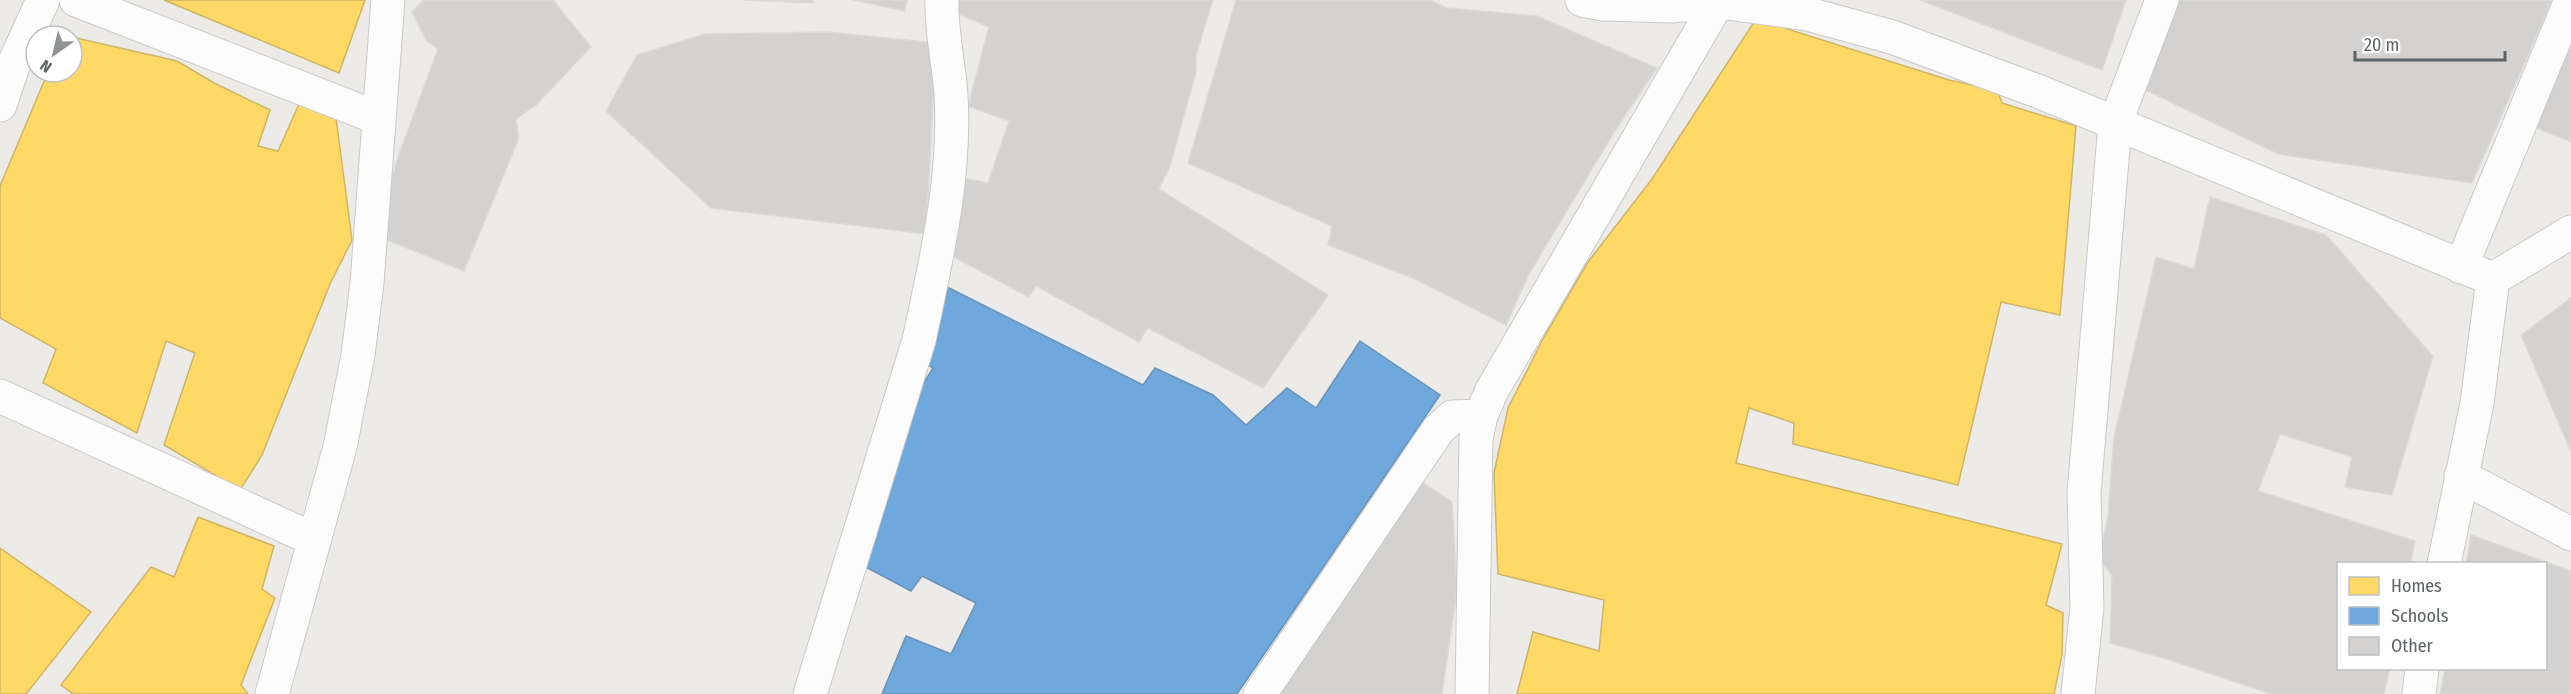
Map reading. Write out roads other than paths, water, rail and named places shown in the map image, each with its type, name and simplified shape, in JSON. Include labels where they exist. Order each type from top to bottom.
[{"type":"street","points":[[0,105],[14,66],[43,0]]},
{"type":"street","points":[[76,0],[378,118]]},
{"type":"street","points":[[272,694],[340,447],[358,355],[367,283],[388,0]]},
{"type":"street","points":[[810,694],[919,339],[931,282],[950,179],[951,95],[941,24],[942,0]]},
{"type":"street","points":[[1582,0],[1603,4],[1671,6],[1719,1],[1813,7],[2040,92],[2493,279]]},
{"type":"street","points":[[2078,694],[2087,607],[2084,493],[2115,124],[2162,0]]},
{"type":"street","points":[[2461,267],[2571,0]]},
{"type":"street","points":[[1472,694],[1476,438],[1481,416],[1491,392],[1719,1]]},
{"type":"street","points":[[2493,279],[2571,232]]},
{"type":"street","points":[[2444,562],[2477,404],[2493,279]]},
{"type":"street","points":[[0,396],[313,539]]},
{"type":"street","points":[[1260,694],[1438,430],[1452,417],[1481,416]]},
{"type":"street","points":[[2461,476],[2571,534]]},
{"type":"street","points":[[2419,694],[2422,670]]}]
